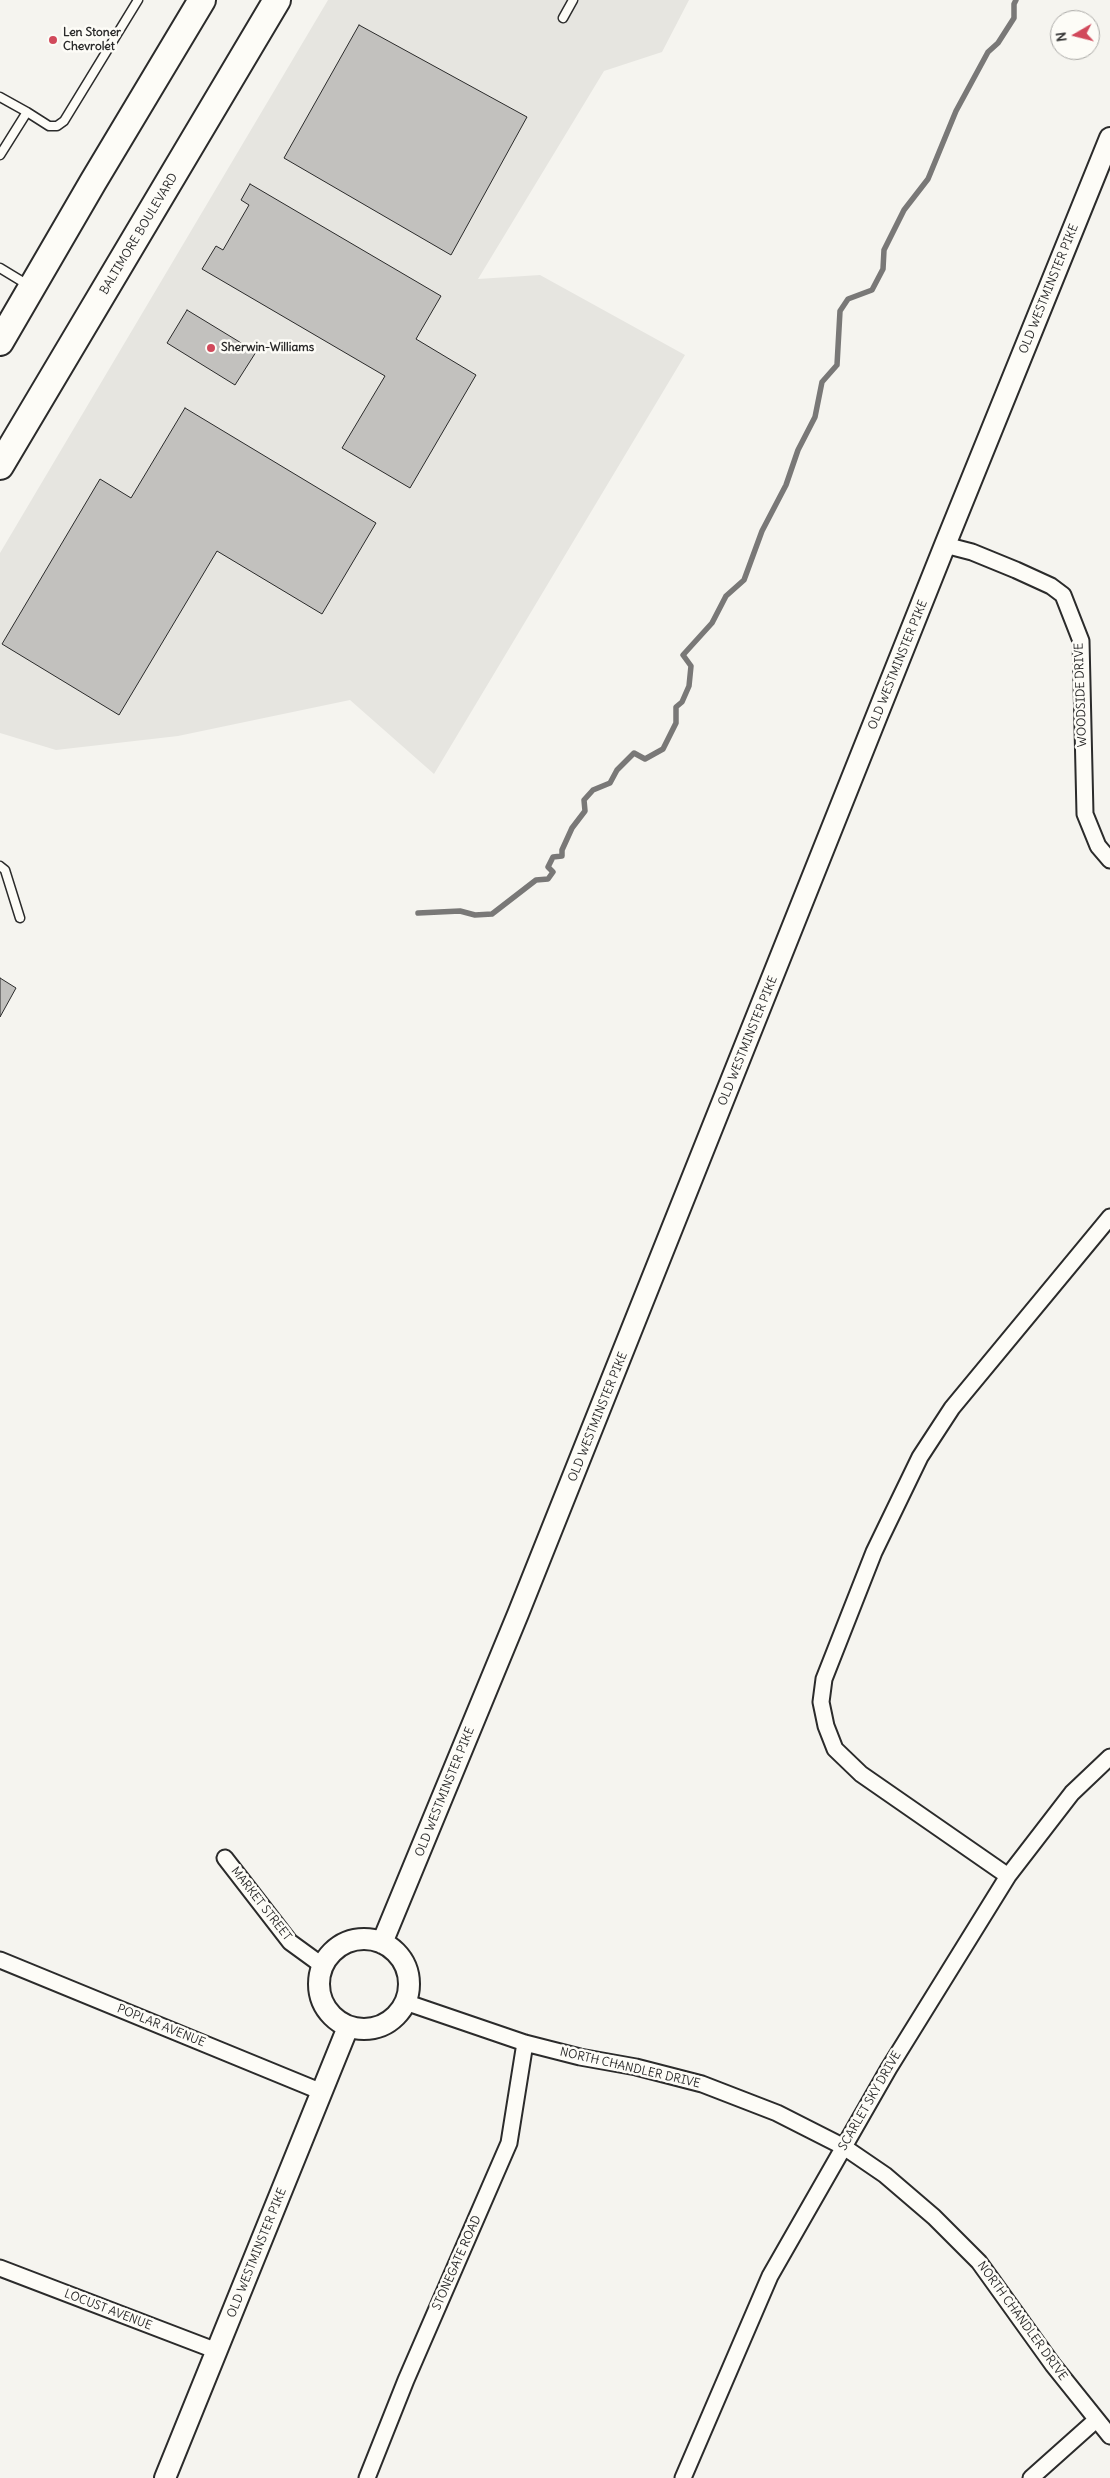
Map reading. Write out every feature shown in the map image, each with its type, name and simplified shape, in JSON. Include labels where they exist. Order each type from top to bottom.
[{"type":"highway","points":[[0,342],[202,0]]},
{"type":"highway","name":"BALTIMORE BOULEVARD","points":[[0,466],[277,0]]},
{"type":"main road","name":"OLD WESTMINSTER PIKE","points":[[382,1943],[559,1513],[945,545],[1110,138]]},
{"type":"main road","points":[[369,1938],[382,1943],[390,1946],[404,1962],[410,1979],[405,2002],[399,2014],[384,2025],[366,2030],[348,2027],[330,2015],[320,1995],[320,1973],[330,1954],[347,1941],[369,1938]]},
{"type":"main road","name":"OLD WESTMINSTER PIKE","points":[[165,2478],[348,2027]]},
{"type":"street","name":"WOODSIDE DRIVE","points":[[945,545],[972,552],[1016,570],[1051,586],[1063,595],[1081,642],[1085,814],[1098,846],[1110,860]]},
{"type":"street","points":[[1008,1876],[862,1774],[835,1749],[826,1726],[821,1702],[824,1679],[874,1552],[920,1457],[952,1408],[1110,1217]]},
{"type":"street","name":"SCARLET SKY DRIVE","points":[[683,2478],[770,2276],[888,2068],[1008,1876],[1072,1793],[1110,1758]]},
{"type":"street","name":"MARKET STREET","points":[[225,1858],[290,1942],[323,1966]]},
{"type":"street","name":"POPLAR AVENUE","points":[[0,1960],[322,2092]]},
{"type":"street","name":"NORTH CHANDLER DRIVE","points":[[405,2002],[525,2043],[580,2057],[636,2067],[702,2084],[777,2113],[844,2147],[885,2175],[920,2205],[979,2262],[1096,2420],[1110,2436]]},
{"type":"street","name":"STONEGATE ROAD","points":[[367,2478],[406,2380],[509,2143],[525,2043]]},
{"type":"street","name":"LOCUST AVENUE","points":[[0,2268],[217,2351]]},
{"type":"street","points":[[1031,2478],[1096,2420]]},
{"type":"lane","points":[[0,97],[49,126],[57,126],[64,121],[138,0]]},
{"type":"lane","points":[[563,18],[574,0]]},
{"type":"lane","points":[[0,155],[27,112]]},
{"type":"lane","points":[[0,268],[31,288]]},
{"type":"lane","points":[[0,866],[5,870],[20,918]]},
{"type":"shaded area","points":[[328,0],[689,0],[662,52],[604,71],[478,279],[540,275],[685,355],[434,774],[350,700],[178,736],[56,750],[0,733],[0,553]]},
{"type":"building","points":[[359,25],[527,117],[451,255],[284,158]]},
{"type":"building","points":[[250,184],[441,296],[416,339],[476,375],[410,488],[342,448],[385,376],[202,269],[216,246],[223,250],[249,205],[241,200]]},
{"type":"building","name":"Sherwin-Williams","points":[[187,310],[256,352],[235,385],[167,343]]},
{"type":"building","points":[[185,408],[376,523],[322,614],[217,551],[119,715],[2,644],[100,479],[131,498]]},
{"type":"building","points":[[0,978],[16,988],[0,1017]]},
{"type":"waterway","points":[[418,913],[460,911],[475,915],[492,914],[536,880],[548,879],[553,872],[548,867],[553,857],[562,856],[562,850],[572,828],[585,811],[584,800],[593,790],[610,783],[617,770],[634,753],[645,759],[663,749],[676,723],[676,707],[682,702],[689,686],[691,666],[683,655],[712,623],[726,596],[744,580],[762,531],[786,485],[798,450],[815,417],[822,382],[837,365],[840,311],[848,299],[872,290],[883,269],[884,250],[904,210],[928,179],[956,111],[988,52],[998,43],[1014,18],[1014,4],[1016,0]]},
{"type":"place","name":"Len Stoner Chevrolet","points":[[53,40]]},
{"type":"place","name":"Sherwin-Williams","points":[[211,348]]}]
